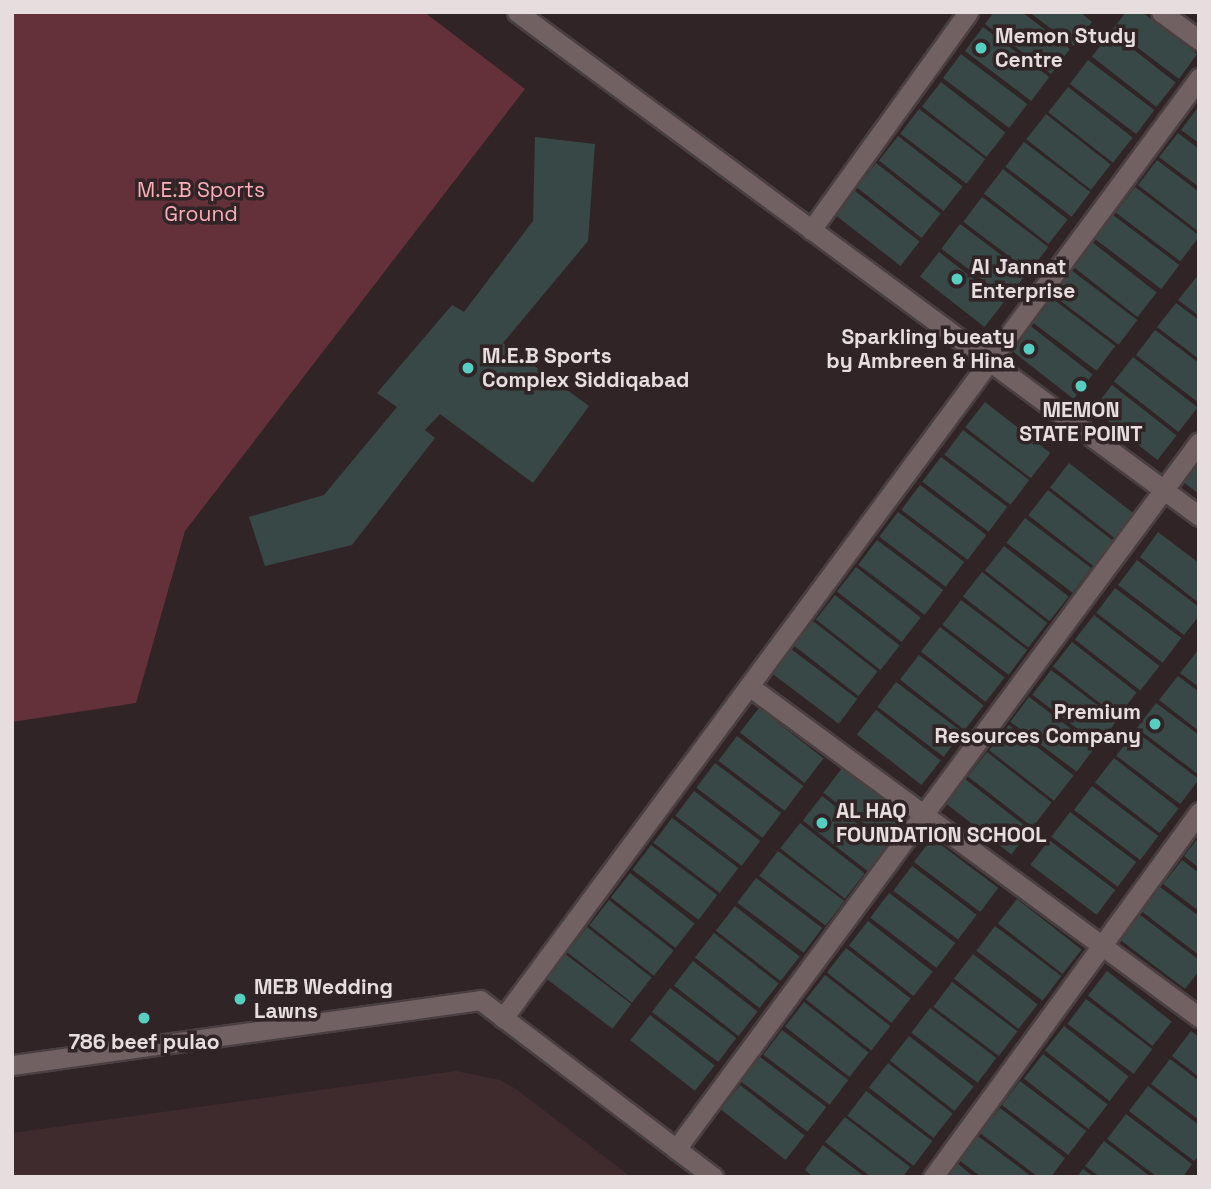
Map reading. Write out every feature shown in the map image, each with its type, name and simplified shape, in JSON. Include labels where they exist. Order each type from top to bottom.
[{"type":"street","points":[[517,12],[1199,516]]},
{"type":"street","points":[[811,230],[968,12]]},
{"type":"street","points":[[1161,12],[1199,40]]},
{"type":"street","points":[[503,1018],[1199,78]]},
{"type":"street","points":[[676,1149],[1199,442]]},
{"type":"street","points":[[748,686],[1199,1017]]},
{"type":"street","points":[[933,1177],[1199,812]]},
{"type":"street","points":[[12,1065],[480,1000],[713,1177]]},
{"type":"shaded area","points":[[456,1071],[500,1080],[516,1089],[631,1177],[12,1177],[12,1133]]},
{"type":"green space","name":"M.E.B Sports Ground","points":[[12,12],[424,12],[525,89],[185,531],[136,703],[12,722]]},
{"type":"building","points":[[994,12],[1022,12],[1070,49],[1051,74],[985,24]]},
{"type":"building","points":[[1029,12],[1080,12],[1092,22],[1074,46]]},
{"type":"building","points":[[1126,12],[1142,12],[1197,54],[1179,79],[1113,29]]},
{"type":"building","points":[[983,27],[1049,77],[1031,101],[965,51]]},
{"type":"building","points":[[1111,32],[1176,82],[1157,107],[1092,56]]},
{"type":"building","points":[[961,54],[1027,104],[1009,128],[943,78]]},
{"type":"building","points":[[1088,60],[1154,110],[1136,134],[1070,84]]},
{"type":"building","points":[[941,82],[1006,132],[987,157],[922,106]]},
{"type":"building","points":[[1068,87],[1133,137],[1113,163],[1048,112]]},
{"type":"building","points":[[1199,106],[1199,143],[1181,130]]},
{"type":"building","points":[[919,109],[985,159],[967,184],[900,134]]},
{"type":"building","points":[[1046,114],[1111,164],[1091,190],[1026,139]]},
{"type":"building","points":[[1178,133],[1199,149],[1199,187],[1159,157]]},
{"type":"building","points":[[898,136],[963,186],[944,211],[879,160]]},
{"type":"building","name":"M.E.B Sports Complex Siddiqabad","points":[[535,137],[595,144],[588,241],[503,343],[589,406],[533,483],[440,414],[425,430],[435,438],[352,545],[265,566],[249,517],[324,495],[397,407],[377,393],[452,305],[464,312],[533,221]]},
{"type":"building","points":[[1024,142],[1090,192],[1072,217],[1005,167]]},
{"type":"building","points":[[1157,160],[1199,192],[1199,232],[1138,185]]},
{"type":"building","points":[[876,163],[941,213],[922,238],[857,187]]},
{"type":"building","points":[[1003,169],[1068,219],[1049,244],[984,193]]},
{"type":"building","points":[[1135,187],[1199,235],[1180,261],[1116,213]]},
{"type":"building","points":[[855,191],[920,241],[901,266],[836,215]]},
{"type":"building","points":[[982,197],[1048,247],[1030,272],[963,222]]},
{"type":"building","points":[[1113,215],[1179,265],[1161,289],[1095,239]]},
{"type":"building","points":[[960,224],[1026,274],[1008,299],[941,249]]},
{"type":"building","points":[[1092,242],[1157,292],[1138,317],[1073,266]]},
{"type":"building","points":[[939,252],[1004,302],[985,327],[920,276]]},
{"type":"building","points":[[1071,270],[1137,320],[1119,345],[1052,295]]},
{"type":"building","points":[[1199,274],[1199,316],[1178,300]]},
{"type":"building","points":[[1049,296],[1115,346],[1097,371],[1030,321]]},
{"type":"building","points":[[1176,303],[1199,320],[1199,359],[1157,327]]},
{"type":"building","points":[[1028,324],[1093,374],[1074,399],[1009,348]]},
{"type":"building","points":[[1155,330],[1199,363],[1199,403],[1136,355]]},
{"type":"building","points":[[1133,357],[1198,407],[1179,432],[1114,381]]},
{"type":"building","points":[[1112,385],[1177,435],[1158,460],[1093,409]]},
{"type":"building","points":[[985,402],[1050,453],[1031,478],[965,427]]},
{"type":"building","points":[[963,430],[1029,480],[1011,505],[944,455]]},
{"type":"building","points":[[941,457],[1007,507],[989,532],[922,482]]},
{"type":"building","points":[[1199,458],[1199,494],[1182,481]]},
{"type":"building","points":[[1069,463],[1134,513],[1115,538],[1050,487]]},
{"type":"building","points":[[920,485],[986,535],[968,560],[901,510]]},
{"type":"building","points":[[1048,490],[1113,541],[1094,566],[1028,515]]},
{"type":"building","points":[[898,512],[964,562],[946,587],[879,537]]},
{"type":"building","points":[[1025,518],[1091,568],[1073,593],[1006,543]]},
{"type":"building","points":[[1158,532],[1199,563],[1199,603],[1140,557]]},
{"type":"building","points":[[877,540],[943,590],[925,615],[858,565]]},
{"type":"building","points":[[1004,546],[1069,596],[1050,621],[985,570]]},
{"type":"building","points":[[1137,560],[1199,607],[1199,616],[1184,635],[1118,585]]},
{"type":"building","points":[[856,567],[921,617],[902,642],[837,591]]},
{"type":"building","points":[[982,572],[1047,623],[1028,648],[963,596]]},
{"type":"building","points":[[1115,588],[1181,638],[1163,663],[1096,613]]},
{"type":"building","points":[[835,595],[900,645],[881,670],[816,619]]},
{"type":"building","points":[[961,600],[1027,650],[1009,675],[942,625]]},
{"type":"building","points":[[1094,615],[1159,666],[1140,691],[1075,639]]},
{"type":"building","points":[[813,621],[878,671],[859,696],[794,645]]},
{"type":"building","points":[[940,627],[1005,677],[986,702],[921,651]]},
{"type":"building","points":[[1072,642],[1137,692],[1118,717],[1053,666]]},
{"type":"building","points":[[791,649],[857,699],[839,724],[772,674]]},
{"type":"building","points":[[1199,649],[1199,687],[1180,673]]},
{"type":"building","points":[[919,655],[984,705],[965,730],[900,679]]},
{"type":"building","points":[[1051,670],[1117,720],[1099,745],[1032,695]]},
{"type":"building","points":[[1178,676],[1199,692],[1199,731],[1159,700]]},
{"type":"building","points":[[896,682],[962,732],[944,757],[877,707]]},
{"type":"building","points":[[1029,697],[1095,747],[1077,772],[1010,722]]},
{"type":"building","points":[[1156,703],[1199,735],[1199,775],[1137,728]]},
{"type":"building","points":[[759,708],[824,758],[805,783],[740,732]]},
{"type":"building","points":[[876,710],[941,760],[922,785],[857,734]]},
{"type":"building","points":[[1009,725],[1074,775],[1054,801],[989,750]]},
{"type":"building","points":[[1135,731],[1199,779],[1180,804],[1116,756]]},
{"type":"building","points":[[737,736],[803,786],[785,811],[718,761]]},
{"type":"building","points":[[987,752],[1052,802],[1033,827],[968,776]]},
{"type":"building","points":[[1114,758],[1179,808],[1160,833],[1095,782]]},
{"type":"building","points":[[715,763],[781,813],[763,838],[696,788]]},
{"type":"building","points":[[842,768],[908,818],[890,843],[823,793]]},
{"type":"building","points":[[965,779],[1030,830],[1011,855],[946,803]]},
{"type":"building","points":[[1092,786],[1158,836],[1140,860],[1074,810]]},
{"type":"building","points":[[694,791],[760,841],[742,866],[675,816]]},
{"type":"building","points":[[822,796],[887,846],[868,871],[803,820]]},
{"type":"building","points":[[1070,812],[1136,862],[1118,887],[1051,837]]},
{"type":"building","points":[[672,818],[738,868],[720,893],[653,843]]},
{"type":"building","points":[[800,823],[865,873],[845,899],[780,848]]},
{"type":"building","points":[[1199,837],[1199,868],[1184,856]]},
{"type":"building","points":[[932,838],[998,888],[980,912],[914,862]]},
{"type":"building","points":[[1049,840],[1115,890],[1097,915],[1030,865]]},
{"type":"building","points":[[651,845],[717,895],[699,920],[632,870]]},
{"type":"building","points":[[778,851],[844,901],[826,926],[759,876]]},
{"type":"building","points":[[1182,860],[1199,873],[1199,911],[1163,884]]},
{"type":"building","points":[[912,866],[977,915],[958,940],[893,891]]},
{"type":"building","points":[[630,873],[695,923],[676,948],[611,897]]},
{"type":"building","points":[[756,878],[822,928],[804,953],[737,903]]},
{"type":"building","points":[[1160,887],[1199,916],[1199,955],[1141,911]]},
{"type":"building","points":[[889,893],[955,943],[937,968],[870,918]]},
{"type":"building","points":[[1017,899],[1082,949],[1063,974],[998,923]]},
{"type":"building","points":[[609,900],[674,950],[654,976],[589,925]]},
{"type":"building","points":[[735,906],[800,956],[781,981],[716,930]]},
{"type":"building","points":[[1139,914],[1199,960],[1199,971],[1185,989],[1119,939]]},
{"type":"building","points":[[868,921],[933,971],[914,996],[849,945]]},
{"type":"building","points":[[995,926],[1061,976],[1043,1001],[976,951]]},
{"type":"building","points":[[587,927],[652,977],[632,1003],[567,952]]},
{"type":"building","points":[[714,933],[779,983],[760,1008],[695,957]]},
{"type":"building","points":[[846,948],[911,998],[892,1023],[827,972]]},
{"type":"building","points":[[565,954],[631,1004],[613,1029],[546,979]]},
{"type":"building","points":[[973,954],[1038,1004],[1019,1029],[954,978]]},
{"type":"building","points":[[693,961],[758,1011],[739,1036],[674,985]]},
{"type":"building","points":[[1107,971],[1172,1021],[1153,1046],[1088,995]]},
{"type":"building","points":[[825,975],[890,1026],[871,1051],[806,999]]},
{"type":"building","points":[[952,982],[1017,1031],[999,1056],[933,1007]]},
{"type":"building","points":[[670,988],[736,1038],[718,1062],[652,1012]]},
{"type":"building","points":[[1086,999],[1152,1049],[1134,1074],[1067,1024]]},
{"type":"building","points":[[804,1002],[869,1052],[850,1077],[785,1026]]},
{"type":"building","points":[[930,1008],[996,1058],[978,1083],[911,1033]]},
{"type":"building","points":[[650,1015],[715,1065],[695,1091],[630,1040]]},
{"type":"building","points":[[1064,1026],[1129,1076],[1110,1101],[1045,1050]]},
{"type":"building","points":[[782,1030],[848,1080],[830,1105],[763,1055]]},
{"type":"building","points":[[1191,1031],[1199,1037],[1199,1077],[1172,1056]]},
{"type":"building","points":[[909,1036],[974,1086],[955,1111],[890,1060]]},
{"type":"building","points":[[1043,1054],[1108,1104],[1089,1129],[1024,1078]]},
{"type":"building","points":[[760,1057],[826,1107],[808,1132],[741,1082]]},
{"type":"building","points":[[1170,1059],[1199,1081],[1199,1120],[1151,1084]]},
{"type":"building","points":[[888,1063],[953,1113],[934,1138],[869,1087]]},
{"type":"building","points":[[1020,1081],[1086,1131],[1068,1155],[1002,1105]]},
{"type":"building","points":[[740,1085],[805,1135],[786,1160],[721,1109]]},
{"type":"building","points":[[1148,1086],[1199,1125],[1199,1155],[1194,1161],[1129,1111]]},
{"type":"building","points":[[866,1091],[932,1141],[914,1166],[847,1116]]},
{"type":"building","points":[[1000,1108],[1065,1158],[1051,1177],[1038,1177],[980,1133]]},
{"type":"building","points":[[1126,1114],[1192,1164],[1183,1177],[1157,1177],[1107,1139]]},
{"type":"building","points":[[845,1117],[910,1167],[903,1177],[871,1177],[825,1142]]},
{"type":"building","points":[[978,1136],[1032,1177],[981,1177],[959,1160]]},
{"type":"building","points":[[1104,1141],[1151,1177],[1100,1177],[1085,1166]]},
{"type":"building","points":[[823,1145],[865,1177],[813,1177],[805,1170]]},
{"type":"building","points":[[957,1163],[974,1177],[947,1177]]},
{"type":"building","points":[[1083,1169],[1094,1177],[1077,1177]]},
{"type":"place","name":"Memon Study Centre","points":[[981,48]]},
{"type":"place","name":"Al Jannat Enterprise","points":[[957,279]]},
{"type":"place","name":"Sparkling bueaty by Ambreen & Hina","points":[[1029,349]]},
{"type":"place","name":"M.E.B Sports Complex Siddiqabad","points":[[468,368]]},
{"type":"place","name":"MEMON STATE POINT","points":[[1081,386]]},
{"type":"place","name":"Premium Resources Company","points":[[1155,724]]},
{"type":"place","name":"AL HAQ FOUNDATION SCHOOL","points":[[822,823]]},
{"type":"place","name":"MEB Wedding Lawns","points":[[240,999]]},
{"type":"place","name":"786 beef pulao","points":[[144,1018]]}]
